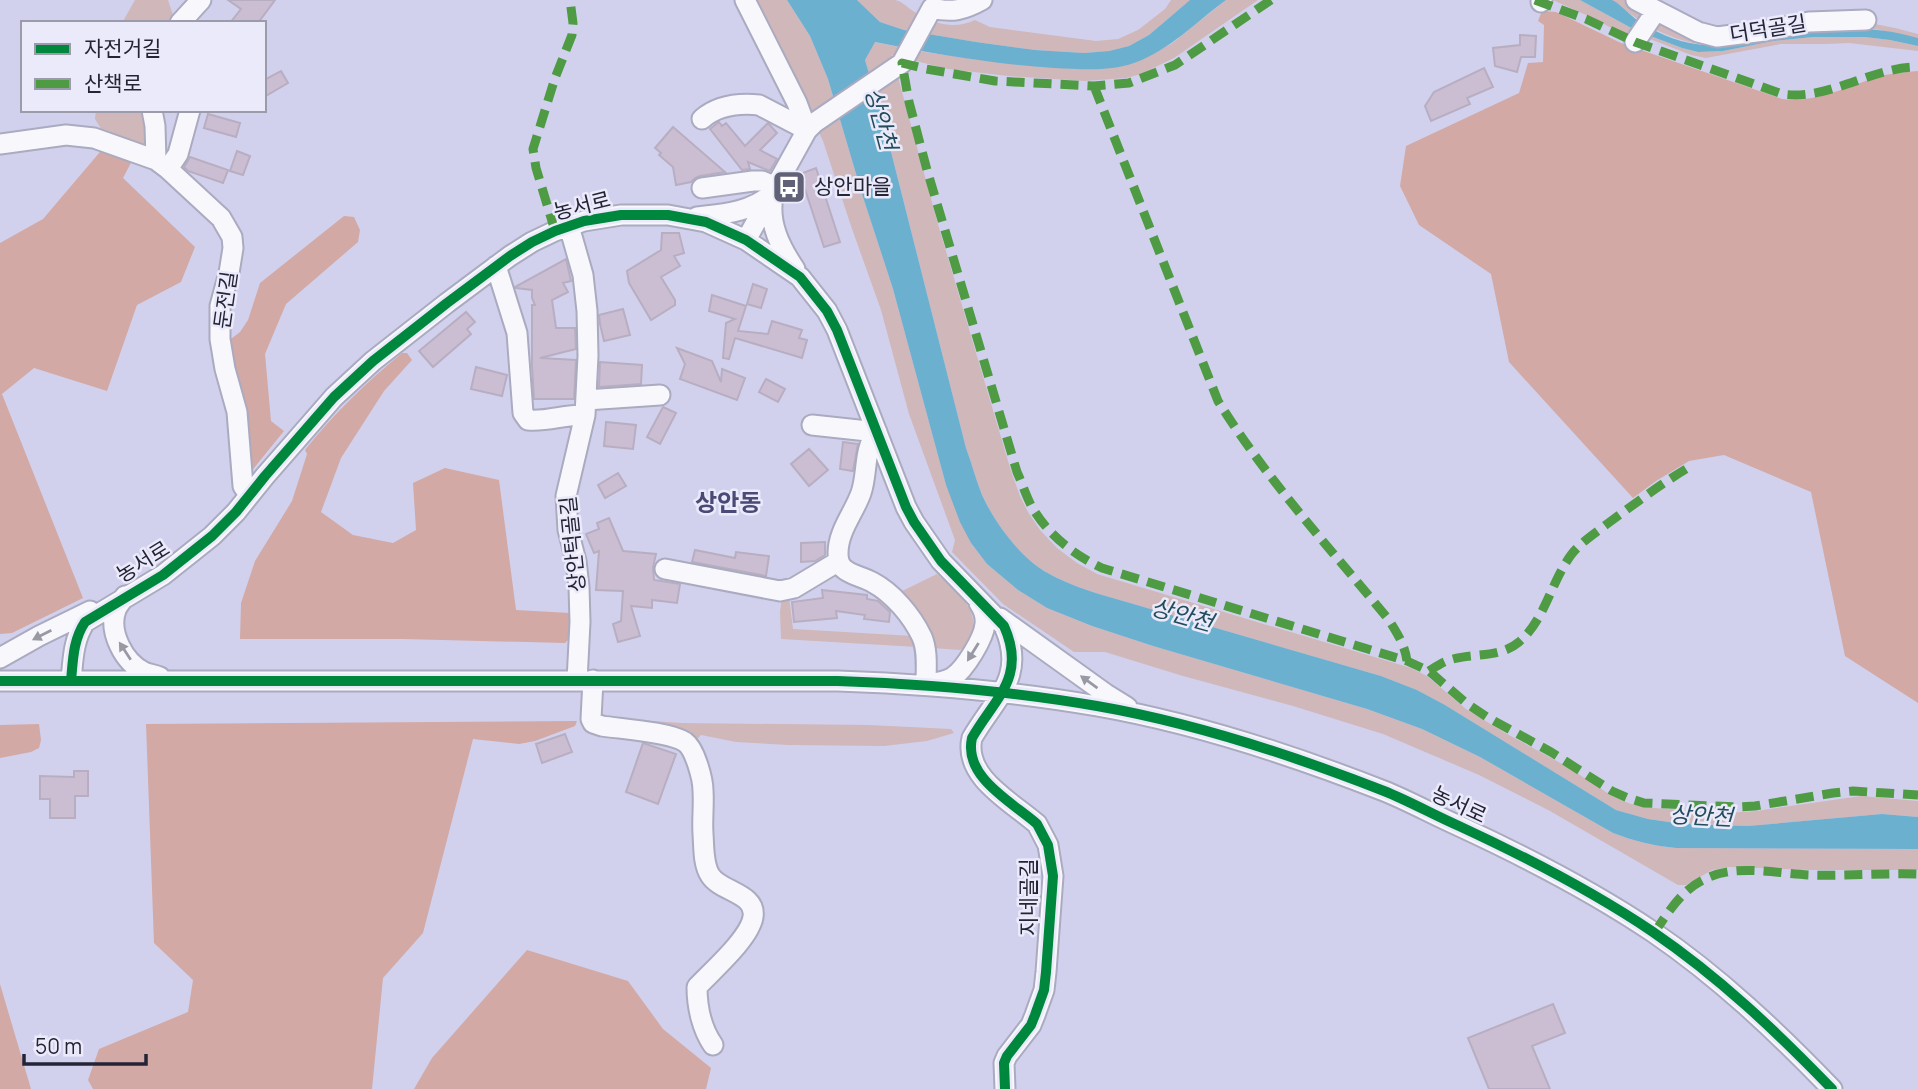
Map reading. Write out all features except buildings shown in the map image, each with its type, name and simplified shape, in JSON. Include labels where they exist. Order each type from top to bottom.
[{"type":"street","points":[[182,21],[201,0]]},
{"type":"street","points":[[745,0],[810,126]]},
{"type":"street","points":[[746,240],[810,126],[900,63],[928,8],[962,10],[982,0]]},
{"type":"street","name":"더덕골길","points":[[1636,0],[1654,13],[1717,37],[1809,22],[1866,19]]},
{"type":"street","points":[[1637,39],[1654,13]]},
{"type":"street","points":[[702,119],[711,111],[720,108],[750,104],[759,105],[810,126]]},
{"type":"street","points":[[152,112],[162,165],[178,153],[189,112]]},
{"type":"street","name":"둔전길","points":[[0,144],[66,135],[94,138],[162,165],[221,218],[232,237],[231,262],[220,306],[221,353],[237,412],[243,486],[249,495]]},
{"type":"street","points":[[702,188],[762,181],[775,189]]},
{"type":"street","points":[[687,218],[718,215],[751,207],[759,204],[775,189]]},
{"type":"street","points":[[775,189],[772,210],[774,229],[783,251],[800,276]]},
{"type":"street","name":"농서로","points":[[71,681],[75,644],[85,622],[163,575],[220,528],[334,397],[373,361],[531,242],[584,221],[621,215],[668,215],[706,222],[746,240],[800,276],[827,311],[914,522],[941,561],[991,611],[1004,626],[1010,639],[1012,666],[1003,693]]},
{"type":"street","name":"상안턱골길","points":[[569,226],[586,295],[588,356],[586,407],[566,496],[568,530],[579,587],[585,680],[591,719],[593,723],[602,726],[679,739],[692,748],[702,782],[703,830],[708,872],[719,885],[752,906],[751,924],[735,946],[697,987],[704,1026],[713,1045]]},
{"type":"street","points":[[496,266],[517,332],[523,413],[528,419],[564,415],[586,407],[660,395]]},
{"type":"street","points":[[812,425],[877,432],[869,444],[861,494],[841,536],[839,561],[848,571],[875,583],[907,613],[923,640],[926,684],[946,681],[953,677],[965,665],[980,640],[985,619],[975,596]]},
{"type":"street","points":[[665,569],[780,591],[794,588],[839,561]]},
{"type":"street","points":[[0,658],[39,636],[126,596]]},
{"type":"street","points":[[126,596],[114,619],[120,645],[142,671],[176,681]]},
{"type":"street","points":[[991,611],[1119,703],[1147,716]]},
{"type":"street","name":"농서로","points":[[0,681],[585,680],[926,684],[1099,706],[1147,716],[1288,756],[1386,792],[1582,887],[1654,933],[1725,986],[1786,1041],[1832,1089]]},
{"type":"street","name":"지네골길","points":[[1003,693],[972,738],[971,757],[986,782],[1037,824],[1051,860],[1053,876],[1044,990],[1031,1025],[1004,1063],[1005,1089]]},
{"type":"shaded area","points":[[135,0],[168,0],[175,21],[123,21]]},
{"type":"shaded area","points":[[751,0],[787,0],[810,36],[828,79],[893,289],[946,485],[971,543],[987,564],[1018,590],[1047,608],[1092,626],[1367,709],[1422,729],[1480,757],[1613,833],[1629,838],[1676,848],[1918,849],[1918,870],[1729,867],[1712,870],[1686,885],[1678,885],[1550,811],[1479,775],[1383,734],[1105,652],[1074,652],[1003,604],[952,552],[955,540],[909,414],[881,310],[823,141],[779,48]]},
{"type":"shaded area","points":[[857,0],[895,0],[921,16],[944,24],[959,25],[975,20],[990,27],[1096,41],[1118,39],[1138,30],[1165,9],[1171,0],[1190,0],[1149,35],[1129,46],[1084,53],[1035,50],[904,30],[880,22]]},
{"type":"shaded area","points":[[1226,0],[1258,0],[1174,58],[1126,78],[1085,81],[1008,76],[948,69],[892,55],[937,221],[1011,471],[1020,496],[1040,530],[1057,548],[1097,574],[1411,668],[1427,676],[1466,709],[1566,766],[1612,796],[1631,804],[1728,813],[1861,796],[1918,801],[1918,817],[1882,814],[1748,826],[1683,824],[1648,819],[1616,810],[1417,690],[1381,676],[1099,594],[1064,581],[1044,571],[1025,556],[1000,527],[980,489],[966,448],[884,124],[865,60],[874,42],[981,60],[1110,68],[1133,63],[1171,44]]},
{"type":"shaded area","points":[[1553,0],[1580,0],[1635,30],[1698,52],[1723,51],[1773,41],[1813,37],[1890,40],[1918,46],[1918,51],[1849,43],[1781,44],[1706,58],[1645,37],[1622,34]]},
{"type":"shaded area","points":[[1612,0],[1626,0],[1684,32],[1870,23],[1918,34],[1918,38],[1875,29],[1719,45],[1704,44],[1689,42],[1661,32]]},
{"type":"shaded area","points":[[1542,11],[1556,12],[1621,43],[1782,99],[1808,99],[1885,75],[1918,71],[1918,703],[1845,656],[1811,492],[1724,455],[1689,461],[1633,498],[1509,362],[1491,274],[1419,225],[1400,186],[1406,146],[1519,93],[1528,63],[1543,62],[1544,25],[1538,21]]},
{"type":"shaded area","points":[[96,112],[147,112],[152,151],[106,137],[95,119]]},
{"type":"shaded area","points":[[105,146],[134,157],[123,178],[195,247],[181,282],[137,305],[107,391],[34,368],[2,394],[83,598],[12,633],[0,634],[0,243],[43,219]]},
{"type":"shaded area","points":[[344,216],[354,217],[360,230],[358,242],[286,304],[265,354],[271,421],[284,431],[250,473],[225,339],[240,332],[248,320],[260,283]]},
{"type":"shaded area","points":[[402,353],[407,353],[412,360],[384,391],[341,458],[321,512],[353,535],[393,543],[416,530],[413,483],[445,468],[499,480],[516,610],[570,613],[569,639],[565,643],[240,639],[241,603],[255,561],[292,501],[307,454],[305,450],[351,399]]},
{"type":"shaded area","points":[[937,574],[963,599],[972,615],[972,636],[960,650],[933,648],[896,594]]},
{"type":"shaded area","points":[[789,596],[793,629],[913,636],[917,647],[781,639],[782,597]]},
{"type":"shaded area","points":[[637,720],[869,725],[951,729],[954,733],[927,741],[884,746],[789,745],[736,742],[701,735],[695,741]]},
{"type":"shaded area","points":[[577,721],[575,726],[519,744],[473,739],[423,933],[383,978],[372,1089],[93,1089],[88,1080],[99,1049],[188,1012],[193,980],[154,943],[146,724]]},
{"type":"shaded area","points":[[39,724],[39,748],[0,758],[0,725]]},
{"type":"shaded area","points":[[527,950],[628,981],[663,1029],[711,1068],[706,1089],[414,1089],[432,1058]]},
{"type":"shaded area","points":[[0,984],[31,1089],[0,1089]]},
{"type":"water","name":"상안천","points":[[787,0],[857,0],[880,22],[904,30],[1035,50],[1084,53],[1129,46],[1149,35],[1190,0],[1226,0],[1159,51],[1134,63],[1114,68],[1074,69],[1009,64],[875,42],[865,60],[884,124],[966,448],[978,484],[1000,527],[1025,556],[1044,571],[1092,592],[1381,676],[1417,690],[1616,810],[1648,819],[1683,824],[1748,826],[1882,814],[1918,817],[1918,849],[1676,848],[1636,841],[1613,833],[1480,757],[1422,729],[1367,709],[1092,626],[1047,608],[1018,590],[987,564],[971,543],[960,522],[946,485],[893,289],[828,79],[810,36]]},
{"type":"water","points":[[1580,0],[1612,0],[1650,28],[1696,44],[1724,45],[1844,28],[1899,33],[1918,38],[1918,46],[1865,37],[1813,37],[1773,41],[1723,51],[1698,52],[1635,30]]},
{"type":"marked path","points":[[555,231],[533,149],[555,78],[572,35],[570,0]]},
{"type":"marked path","points":[[1271,0],[1175,65],[1129,83],[1094,86],[995,81],[902,63],[927,170],[1017,472],[1041,521],[1065,545],[1102,568],[1407,661],[1429,671],[1487,717],[1551,752],[1612,791],[1644,803],[1737,807],[1853,791],[1918,795]]},
{"type":"marked path","points":[[1535,0],[1586,19],[1635,42],[1782,94],[1816,93],[1884,72],[1918,67]]},
{"type":"marked path","points":[[1094,86],[1218,401],[1278,486],[1389,620],[1403,644],[1407,661]]},
{"type":"marked path","points":[[1429,671],[1450,660],[1504,651],[1519,642],[1542,612],[1564,566],[1575,551],[1626,510],[1686,469]]},
{"type":"marked path","points":[[1654,933],[1689,889],[1705,879],[1730,871],[1811,875],[1918,874]]},
{"type":"cycle path","points":[[71,681],[76,643],[85,622],[163,575],[212,536],[236,512],[334,397],[373,361],[510,256],[555,231],[584,221],[621,215],[668,215],[706,222],[746,240],[800,277],[827,311],[914,522],[941,561],[1004,626],[1012,659],[1010,673],[998,698],[972,738],[971,752],[982,777],[1037,824],[1048,845],[1053,876],[1044,990],[1031,1025],[1004,1063],[1005,1089]]},
{"type":"cycle path","points":[[0,681],[838,681],[1000,692],[1170,721],[1243,741],[1384,791],[1558,875],[1606,902],[1677,949],[1769,1026],[1832,1089]]},
{"type":"place","name":"상안마을","points":[[789,187]]},
{"type":"district","name":"상안동","points":[[728,503]]}]
